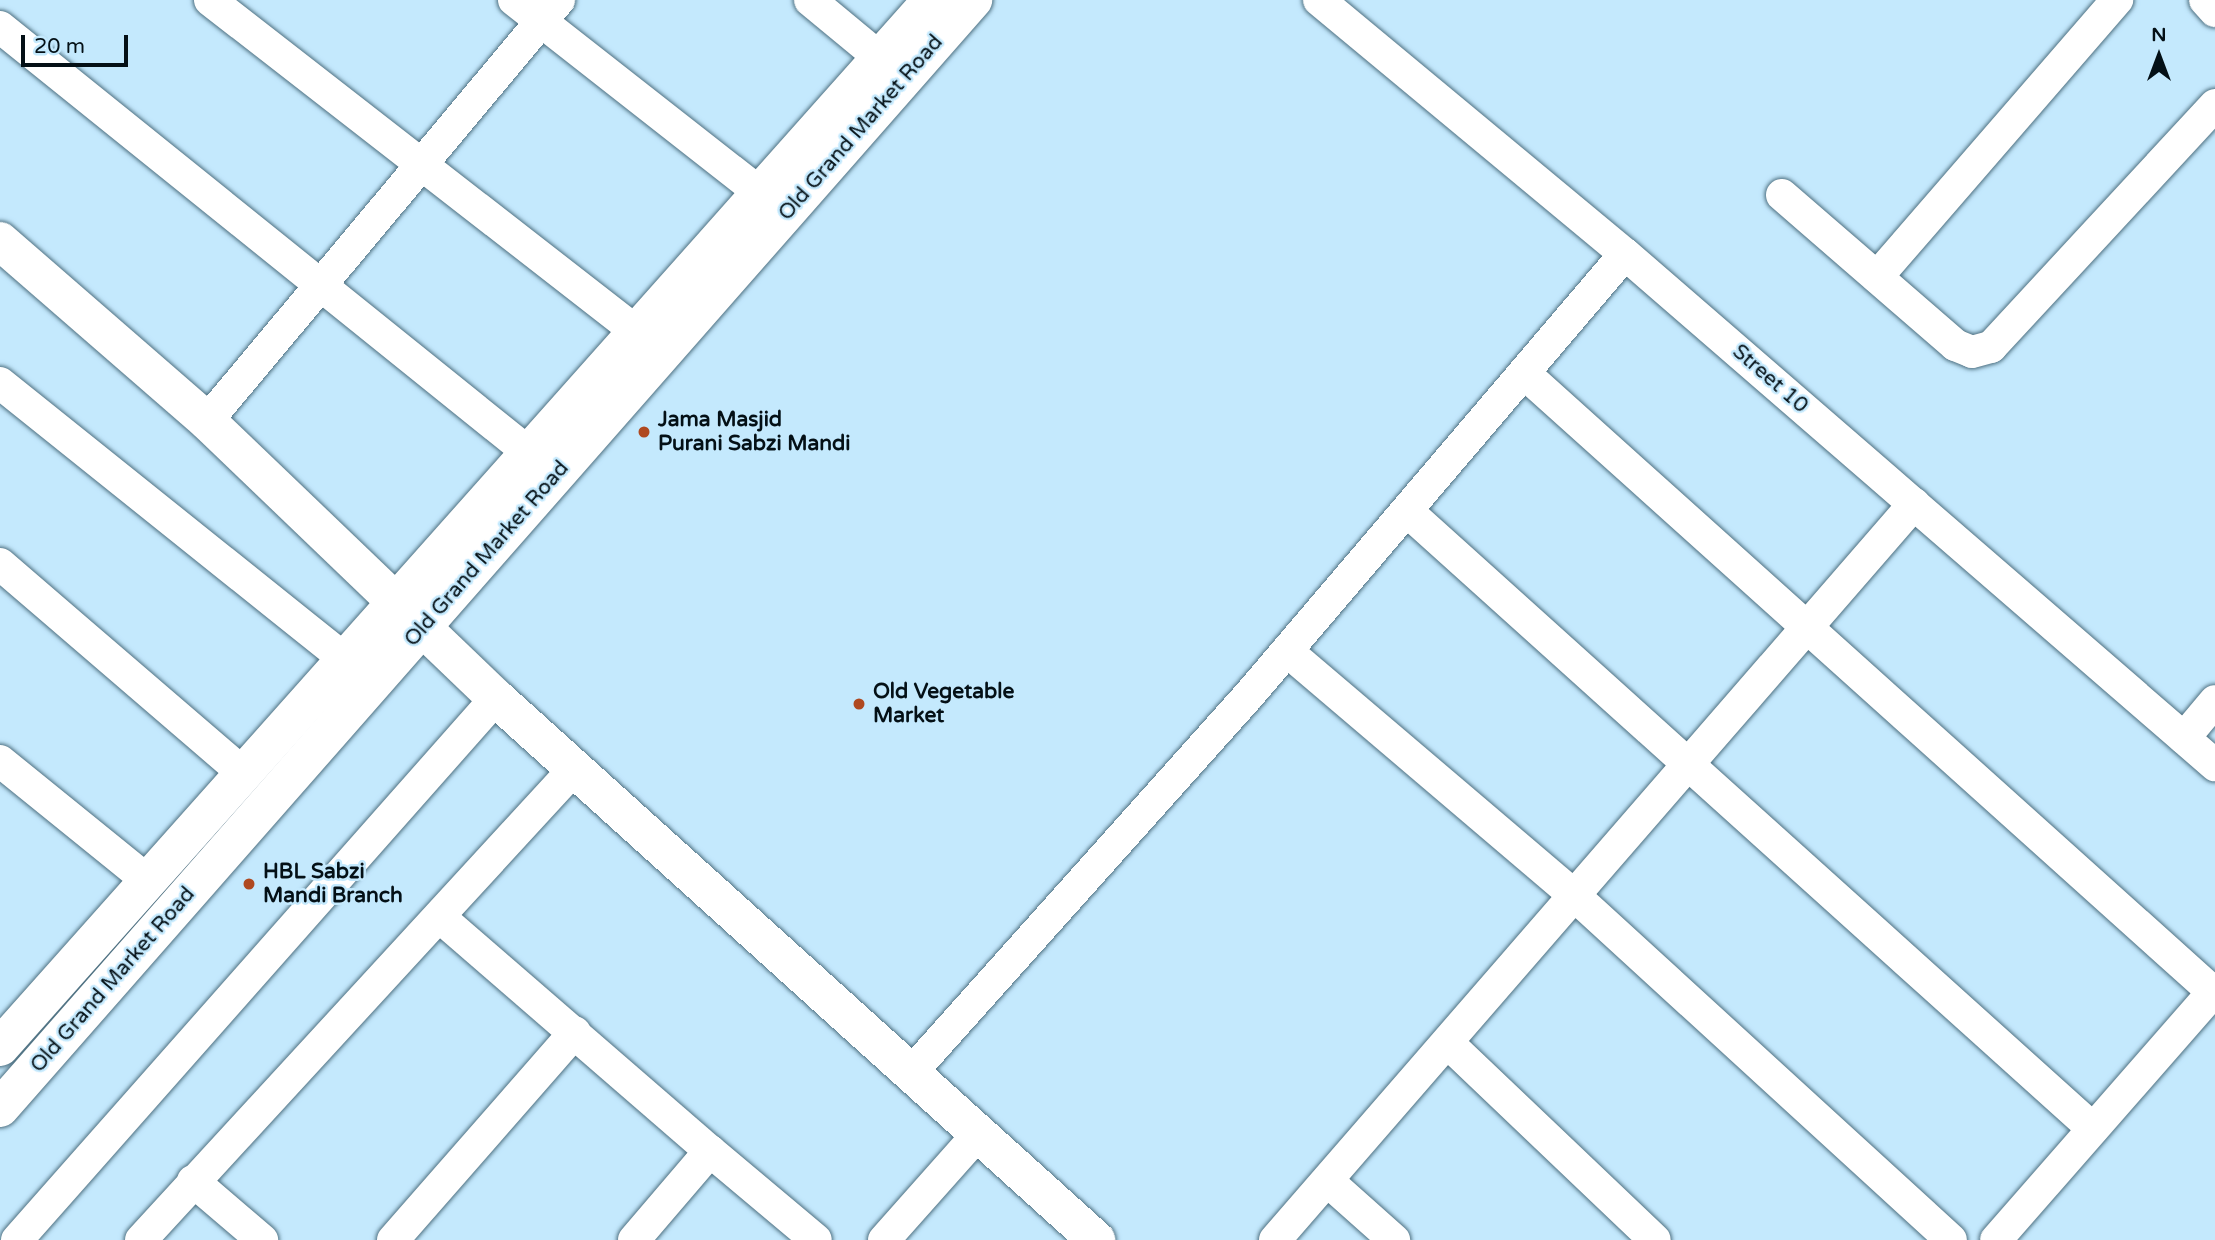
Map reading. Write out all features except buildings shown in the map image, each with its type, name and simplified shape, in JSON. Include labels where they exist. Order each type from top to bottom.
[{"type":"street","points":[[210,0],[637,332]]},
{"type":"street","points":[[514,0],[550,11],[760,193]]},
{"type":"street","points":[[810,0],[880,58]]},
{"type":"street","name":"Old Grand Market Road","points":[[0,1047],[345,659],[410,614],[529,453],[932,0]]},
{"type":"street","name":"Old Grand Market Road","points":[[0,1108],[410,614],[973,0]]},
{"type":"street","name":"Street 10","points":[[1320,0],[1625,254],[2215,765]]},
{"type":"street","points":[[1877,277],[2117,0]]},
{"type":"street","points":[[2205,0],[2215,11]]},
{"type":"street","points":[[207,421],[550,11]]},
{"type":"street","points":[[0,27],[529,453]]},
{"type":"street","points":[[1782,195],[1955,345],[1972,352],[1991,347],[2215,105]]},
{"type":"street","points":[[0,241],[207,421],[496,698],[1096,1240]]},
{"type":"street","points":[[910,1074],[1287,651],[1625,254]]},
{"type":"street","points":[[1524,373],[2214,991],[1996,1240]]},
{"type":"street","points":[[0,383],[345,659]]},
{"type":"street","points":[[1275,1240],[1330,1183],[1690,764],[1809,630],[1914,504]]},
{"type":"street","points":[[1406,511],[2093,1129]]},
{"type":"street","points":[[0,565],[244,774]]},
{"type":"street","points":[[1287,651],[1576,897],[1951,1240]]},
{"type":"street","points":[[17,1240],[496,698]]},
{"type":"street","points":[[2184,738],[2215,701]]},
{"type":"street","points":[[0,761],[148,881]]},
{"type":"street","points":[[141,1240],[193,1181],[442,919],[575,768]]},
{"type":"street","points":[[442,919],[816,1240]]},
{"type":"street","points":[[393,1240],[575,1032]]},
{"type":"street","points":[[1449,1044],[1655,1240]]},
{"type":"street","points":[[884,1240],[978,1134]]},
{"type":"street","points":[[634,1240],[710,1151]]},
{"type":"street","points":[[193,1181],[262,1240]]},
{"type":"street","points":[[1330,1183],[1394,1240]]},
{"type":"place","name":"Jama Masjid Purani Sabzi Mandi","points":[[644,432]]},
{"type":"place","name":"Old Vegetable Market","points":[[859,704]]},
{"type":"place","name":"HBL Sabzi Mandi Branch","points":[[249,884]]}]
